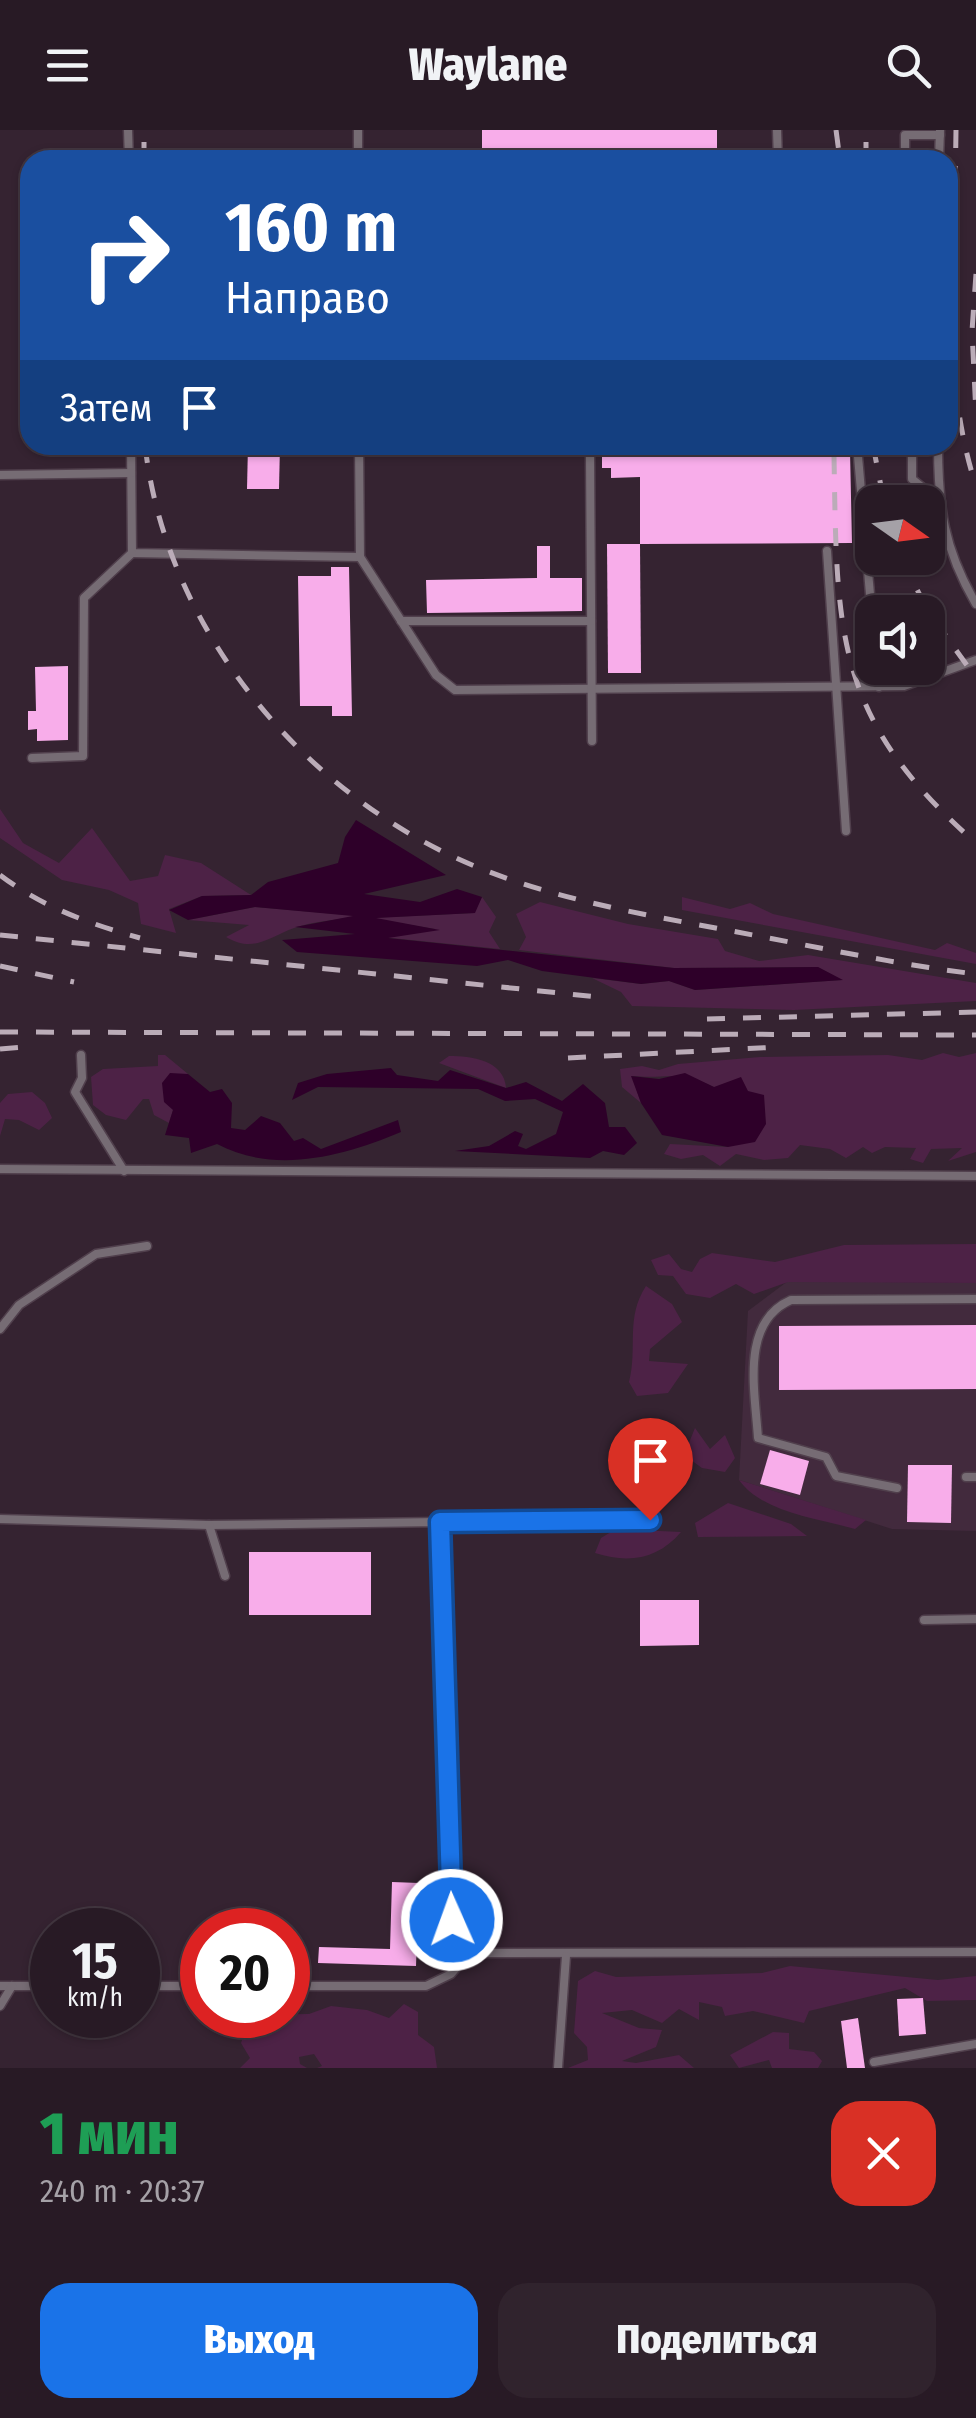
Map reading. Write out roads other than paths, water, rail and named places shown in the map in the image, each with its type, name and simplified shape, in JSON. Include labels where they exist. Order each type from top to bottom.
[{"type":"lane","points":[[906,150],[905,135],[940,132]]},
{"type":"lane","points":[[131,455],[132,553]]},
{"type":"lane","points":[[359,455],[360,557],[436,675],[455,690],[591,692],[904,686],[976,660]]},
{"type":"lane","points":[[858,455],[870,595]]},
{"type":"lane","points":[[912,455],[912,479],[919,485]]},
{"type":"lane","points":[[938,455],[938,485]]},
{"type":"lane","points":[[590,456],[592,741]]},
{"type":"lane","points":[[0,475],[132,473]]},
{"type":"lane","points":[[945,534],[948,549],[976,604]]},
{"type":"lane","points":[[827,551],[846,831]]},
{"type":"lane","points":[[32,758],[83,756],[84,598],[132,553],[360,557]]},
{"type":"lane","points":[[402,621],[591,621]]},
{"type":"lane","points":[[82,1054],[82,1078],[75,1092],[124,1171]]},
{"type":"lane","points":[[0,1169],[976,1176]]},
{"type":"lane","points":[[0,1328],[19,1305],[96,1254],[147,1246]]},
{"type":"lane","points":[[897,1488],[836,1476],[826,1456],[758,1438],[754,1385],[758,1330],[771,1309],[791,1300],[976,1300]]},
{"type":"lane","points":[[0,1518],[210,1525],[650,1520]]},
{"type":"lane","points":[[440,1522],[452,1920],[459,1942],[469,1953],[566,1956],[976,1952]]},
{"type":"lane","points":[[210,1525],[225,1576]]},
{"type":"lane","points":[[924,1620],[976,1619]]},
{"type":"lane","points":[[310,1986],[426,1986],[451,1974],[469,1953]]},
{"type":"lane","points":[[558,2068],[566,1956]]},
{"type":"lane","points":[[0,1986],[30,1986]]},
{"type":"lane","points":[[0,2006],[12,1986]]},
{"type":"lane","points":[[874,2062],[976,2044]]},
{"type":"railway","points":[[144,130],[144,150]]},
{"type":"railway","points":[[836,130],[839,150]]},
{"type":"railway","points":[[866,130],[866,150]]},
{"type":"railway","points":[[955,150],[956,130]]},
{"type":"railway","points":[[976,274],[972,331],[976,414]]},
{"type":"railway","points":[[958,405],[976,486]]},
{"type":"railway","points":[[147,455],[157,510],[179,574],[209,633],[247,689],[291,740],[341,786],[395,825],[489,872],[563,896],[836,951],[976,974]]},
{"type":"railway","points":[[875,455],[881,485]]},
{"type":"railway","points":[[834,456],[837,574],[843,624],[853,669],[869,713],[894,755],[929,798],[976,843]]},
{"type":"railway","points":[[910,575],[928,611],[976,678]]},
{"type":"railway","points":[[0,875],[67,913],[140,938]]},
{"type":"railway","points":[[0,935],[598,997]]},
{"type":"railway","points":[[0,966],[74,982]]},
{"type":"railway","points":[[707,1019],[976,1012]]},
{"type":"railway","points":[[0,1032],[976,1035]]},
{"type":"railway","points":[[0,1049],[24,1047]]},
{"type":"railway","points":[[568,1058],[778,1047]]}]
